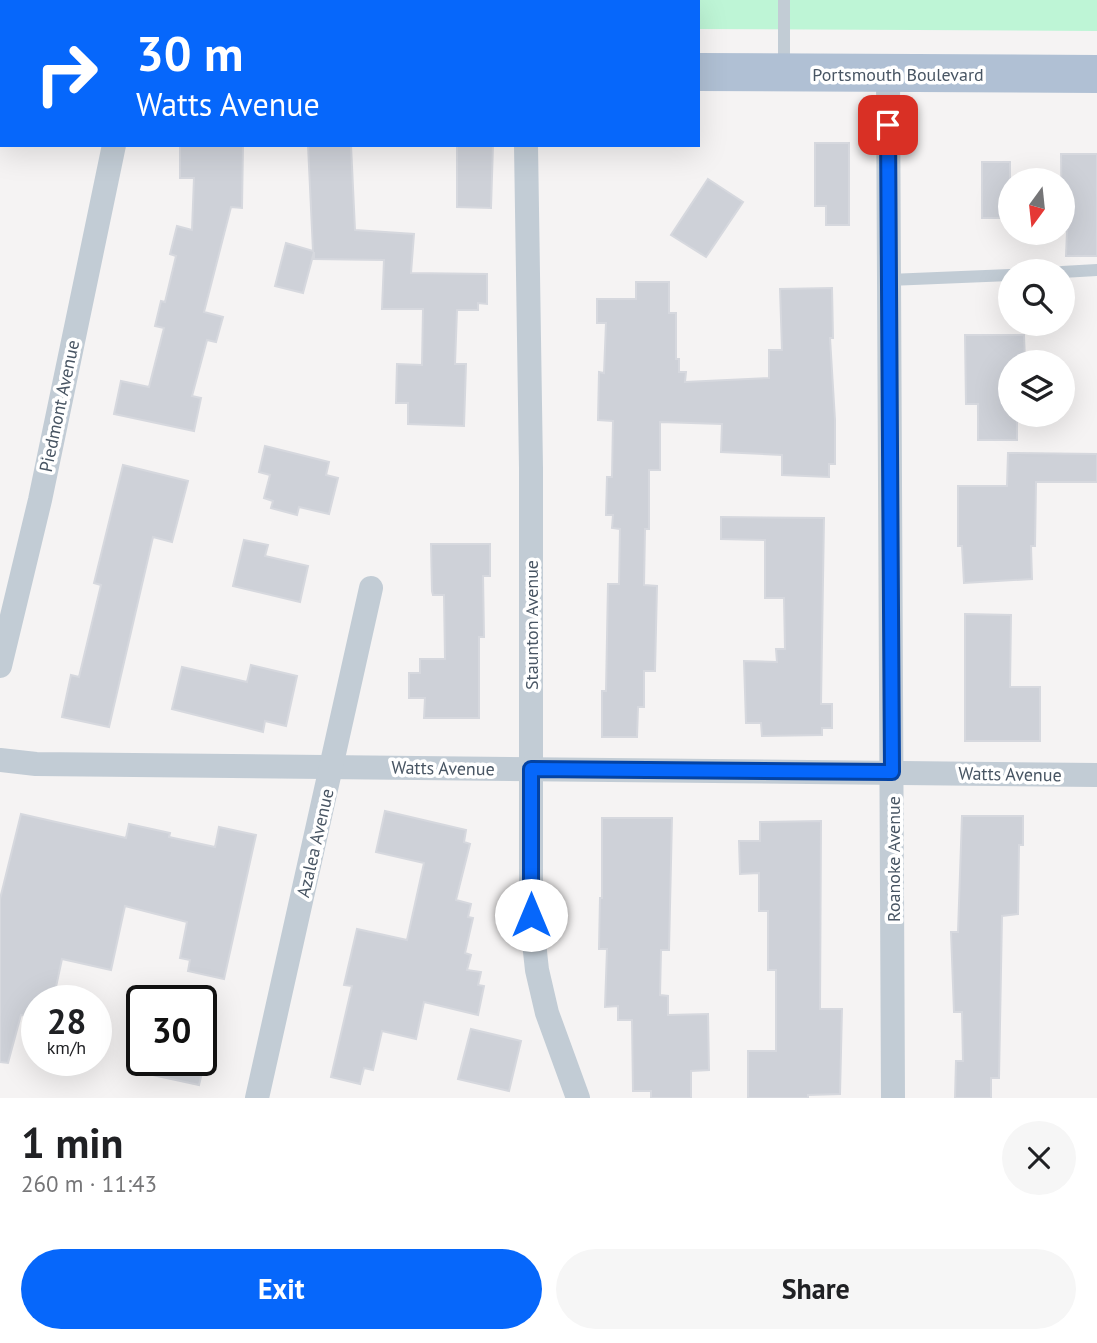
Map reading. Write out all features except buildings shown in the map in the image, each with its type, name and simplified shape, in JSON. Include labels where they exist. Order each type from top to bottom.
[{"type":"main road","name":"Portsmouth Boulevard","points":[[700,72],[1097,74]]},
{"type":"street","name":"Roanoke Avenue","points":[[888,74],[893,1098]]},
{"type":"street","name":"Piedmont Avenue","points":[[0,666],[40,500],[114,147]]},
{"type":"street","name":"Staunton Avenue","points":[[526,147],[531,468],[531,915],[537,970],[547,1013],[578,1098]]},
{"type":"street","name":"Azalea Avenue","points":[[257,1098],[371,588]]},
{"type":"street","name":"Watts Avenue","points":[[0,760],[36,764],[1097,775]]},
{"type":"lane","points":[[784,0],[784,73]]},
{"type":"lane","points":[[1075,271],[1097,270]]},
{"type":"lane","points":[[889,281],[998,276]]},
{"type":"green space","points":[[700,0],[1097,0],[1097,31],[700,29]]},
{"type":"route","points":[[531,915],[531,769],[892,772],[888,125]]}]
